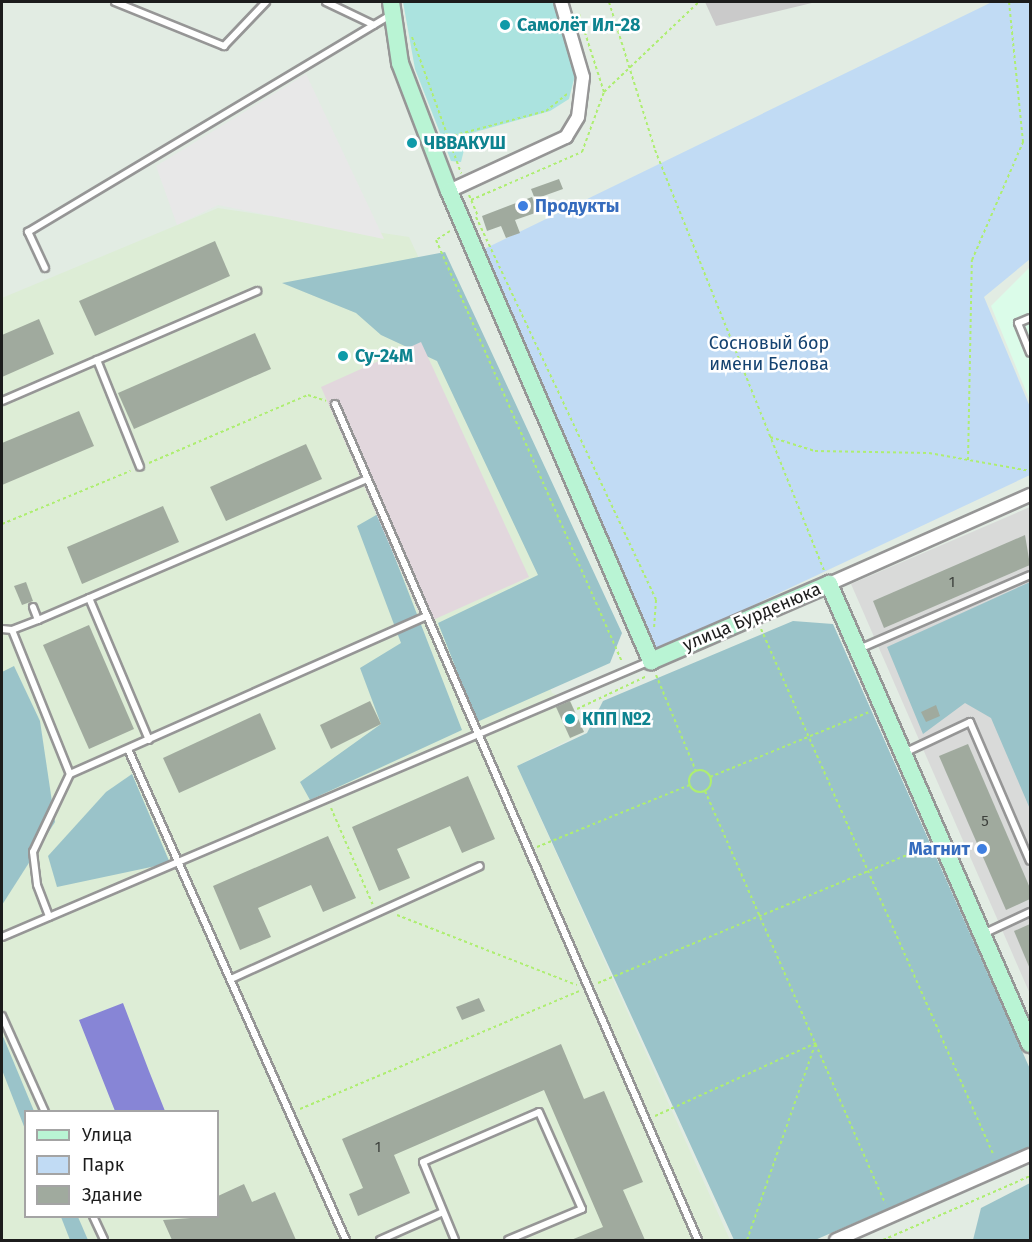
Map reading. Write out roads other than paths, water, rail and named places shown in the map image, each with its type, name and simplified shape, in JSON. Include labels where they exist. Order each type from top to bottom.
[{"type":"street","points":[[449,191],[566,137],[578,117],[583,77],[561,2]]},
{"type":"street","points":[[390,8],[400,63],[449,191],[651,661]]},
{"type":"street","points":[[829,584],[1030,495]]},
{"type":"street","name":"улица Бурденюка","points":[[651,661],[829,584],[1029,1039]]},
{"type":"street","points":[[836,1240],[1030,1155]]},
{"type":"lane","points":[[115,2],[224,46],[266,2]]},
{"type":"lane","points":[[326,2],[374,25]]},
{"type":"lane","points":[[45,268],[28,232],[374,25],[390,8]]},
{"type":"lane","points":[[2,401],[257,291]]},
{"type":"lane","points":[[1030,318],[1018,323],[1030,353]]},
{"type":"lane","points":[[97,360],[140,468]]},
{"type":"lane","points":[[335,404],[478,731],[526,851],[698,1240]]},
{"type":"lane","points":[[2,629],[12,630],[38,620],[367,479]]},
{"type":"lane","points":[[858,650],[1030,574]]},
{"type":"lane","points":[[89,598],[149,740]]},
{"type":"lane","points":[[33,607],[38,620]]},
{"type":"lane","points":[[49,917],[37,885],[33,852],[70,774],[427,616]]},
{"type":"lane","points":[[12,630],[70,774]]},
{"type":"lane","points":[[2,937],[325,796],[651,661]]},
{"type":"lane","points":[[904,753],[969,722],[1030,861]]},
{"type":"lane","points":[[128,749],[346,1240]]},
{"type":"lane","points":[[231,979],[480,866]]},
{"type":"lane","points":[[982,934],[1030,912]]},
{"type":"lane","points":[[2,1016],[44,1110]]},
{"type":"lane","points":[[455,1240],[423,1162],[539,1112],[582,1209],[508,1240]]},
{"type":"lane","points":[[380,1240],[443,1212]]},
{"type":"lane","points":[[94,1218],[104,1240]]},
{"type":"place","name":"Самолёт Ил-28","points":[[505,25]]},
{"type":"place","name":"ЧВВАКУШ","points":[[412,143]]},
{"type":"place","name":"Продукты","points":[[523,206]]},
{"type":"place","name":"Су-24М","points":[[343,356]]},
{"type":"place","name":"КПП №2","points":[[570,719]]},
{"type":"place","name":"Магнит","points":[[982,849]]},
{"type":"park label","name":"Сосновый бор имени Белова","points":[[769,354]]}]
